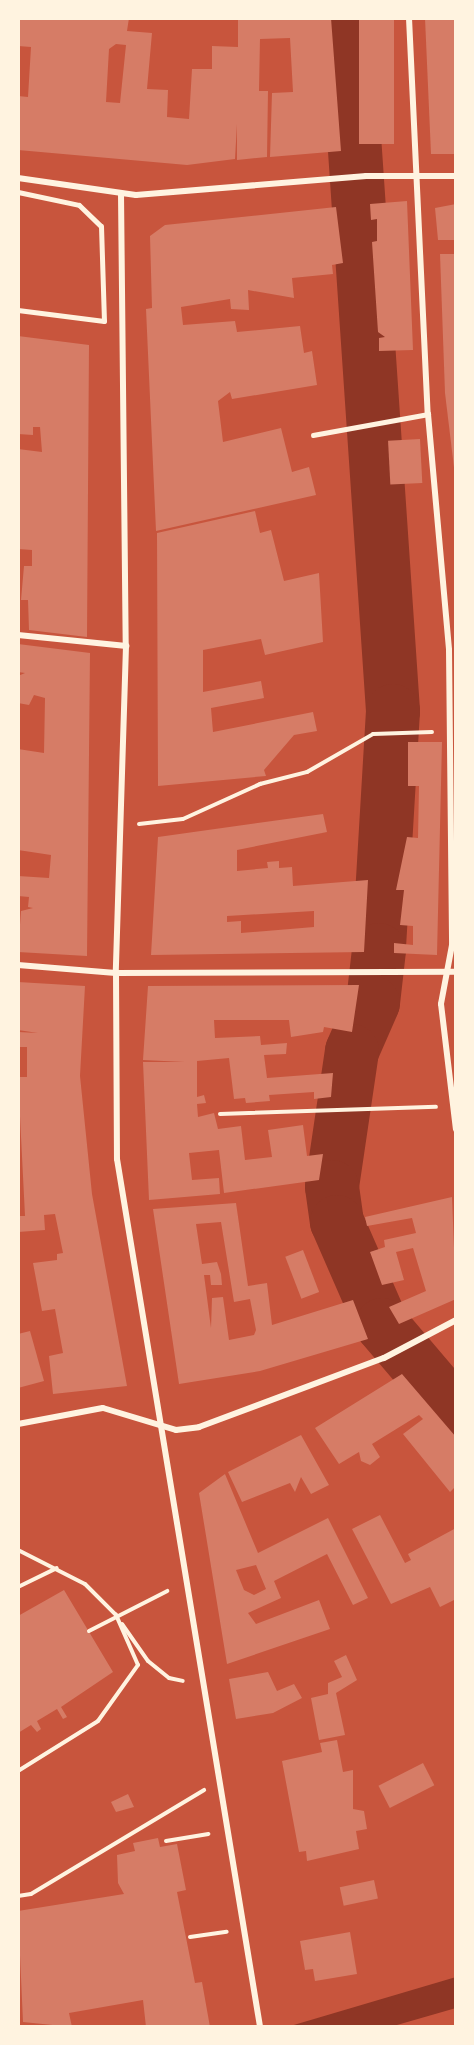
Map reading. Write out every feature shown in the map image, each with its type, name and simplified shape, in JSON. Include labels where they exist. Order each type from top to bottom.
[{"type":"street","points":[[409,18],[429,414],[449,650],[452,945],[441,1004],[456,1129]]},
{"type":"street","points":[[18,177],[121,194],[366,176],[456,176]]},
{"type":"street","points":[[18,192],[80,205],[101,226],[104,321],[18,310]]},
{"type":"street","points":[[121,194],[126,646],[123,824],[116,973],[117,1159],[157,1424],[260,2027]]},
{"type":"street","points":[[18,635],[126,646]]},
{"type":"street","points":[[18,965],[116,973],[359,970],[456,972]]},
{"type":"street","points":[[18,1424],[103,1408],[176,1430],[199,1427],[384,1358],[456,1320]]},
{"type":"lane","points":[[313,435],[390,419],[429,414]]},
{"type":"path","points":[[123,824],[183,819],[260,784],[312,770],[373,734],[408,732]]},
{"type":"path","points":[[220,1114],[325,1108],[363,1111],[452,1106]]},
{"type":"path","points":[[18,1550],[86,1584],[116,1615],[148,1661],[168,1678],[183,1681]]},
{"type":"path","points":[[18,1587],[57,1568]]},
{"type":"path","points":[[89,1631],[116,1615],[167,1591]]},
{"type":"path","points":[[18,1771],[98,1721],[138,1665],[116,1615]]},
{"type":"path","points":[[18,1896],[31,1894],[195,1792],[218,1786]]},
{"type":"path","points":[[165,1841],[208,1834]]},
{"type":"path","points":[[190,1937],[227,1932]]},
{"type":"shaded area","points":[[456,1977],[456,2008],[390,2027],[287,2027]]},
{"type":"building","points":[[18,18],[129,18],[127,31],[152,33],[147,89],[168,90],[167,117],[189,119],[192,69],[212,69],[212,46],[238,47],[238,18],[331,18],[341,151],[270,157],[272,93],[293,92],[290,38],[260,39],[259,91],[268,91],[267,157],[237,160],[237,124],[235,159],[187,165],[18,150],[18,96],[28,97],[31,47],[18,46]],"holes":[[[116,44],[126,45],[120,103],[106,102],[109,49]]]},
{"type":"building","points":[[359,18],[394,18],[394,144],[359,144]]},
{"type":"building","points":[[425,18],[456,18],[456,154],[431,154]]},
{"type":"building","points":[[407,201],[413,350],[379,351],[379,338],[385,337],[378,332],[372,242],[377,241],[377,219],[371,220],[370,204]]},
{"type":"building","points":[[456,204],[456,240],[438,240],[435,208]]},
{"type":"building","points":[[336,207],[343,263],[332,265],[333,274],[292,278],[294,298],[248,290],[249,310],[231,309],[230,299],[181,307],[183,325],[235,321],[237,332],[300,326],[304,353],[312,351],[317,385],[232,399],[230,392],[218,401],[223,442],[281,428],[292,472],[309,467],[316,495],[156,531],[146,309],[152,308],[150,236],[165,225]]},
{"type":"building","points":[[440,254],[456,254],[456,484],[445,393]]},
{"type":"building","points":[[18,336],[89,345],[87,637],[29,630],[28,600],[21,600],[24,566],[32,566],[32,550],[18,549],[18,449],[42,452],[40,427],[33,427],[33,435],[18,434]]},
{"type":"building","points":[[420,439],[422,483],[390,485],[388,441]]},
{"type":"building","points":[[255,511],[260,533],[271,530],[284,581],[319,573],[323,642],[265,655],[261,639],[203,650],[203,692],[261,681],[264,698],[211,708],[213,732],[313,712],[317,731],[294,735],[264,770],[266,776],[158,786],[157,533]]},
{"type":"building","points":[[18,644],[90,653],[87,956],[18,952],[21,911],[33,908],[28,907],[29,897],[18,896],[18,876],[49,878],[51,855],[18,850],[18,749],[44,753],[45,698],[34,695],[29,705],[18,703],[18,676],[25,673],[18,672]]},
{"type":"building","points":[[408,742],[442,742],[437,955],[394,953],[394,943],[413,945],[413,926],[400,925],[404,890],[396,890],[407,837],[418,838],[419,786],[408,786]]},
{"type":"building","points":[[323,814],[327,832],[237,850],[237,871],[268,868],[267,862],[279,861],[279,868],[292,867],[293,886],[368,880],[364,952],[151,955],[158,837]],"holes":[[[314,911],[314,927],[241,933],[241,921],[227,922],[227,916]]]},
{"type":"building","points":[[18,982],[85,986],[80,1076],[92,1194],[127,1386],[53,1394],[49,1356],[63,1353],[55,1309],[42,1311],[33,1263],[57,1260],[57,1254],[63,1253],[55,1214],[44,1215],[45,1230],[18,1232],[18,1216],[25,1216],[18,1077],[27,1077],[27,1047],[18,1047],[18,1032],[38,1033],[18,1030]]},
{"type":"building","points":[[359,985],[352,1032],[324,1027],[323,1032],[291,1037],[289,1020],[214,1020],[215,1038],[260,1036],[261,1045],[287,1043],[286,1054],[264,1055],[267,1078],[333,1073],[331,1097],[314,1099],[314,1092],[269,1095],[270,1101],[246,1103],[245,1098],[234,1099],[229,1058],[197,1061],[197,1097],[204,1095],[206,1103],[197,1104],[198,1117],[214,1113],[218,1129],[241,1126],[245,1160],[272,1157],[268,1130],[303,1125],[307,1156],[323,1154],[319,1180],[224,1193],[219,1150],[189,1153],[192,1180],[219,1178],[220,1194],[149,1200],[143,1062],[185,1062],[143,1060],[148,986]]},
{"type":"building","points":[[452,1197],[456,1299],[399,1324],[389,1307],[426,1291],[413,1248],[396,1252],[404,1280],[382,1285],[370,1252],[385,1247],[384,1240],[416,1233],[412,1218],[367,1226],[365,1217]]},
{"type":"building","points":[[236,1203],[248,1286],[267,1283],[272,1325],[353,1300],[368,1339],[260,1371],[179,1384],[153,1209]],"holes":[[[221,1222],[234,1302],[250,1299],[256,1330],[254,1335],[229,1340],[223,1297],[212,1298],[211,1328],[204,1275],[210,1275],[211,1285],[222,1285],[221,1274],[217,1262],[202,1264],[196,1224]]]},
{"type":"building","points":[[303,1250],[319,1292],[301,1299],[285,1257]]},
{"type":"building","points":[[30,1331],[44,1381],[18,1388],[18,1334]]},
{"type":"building","points":[[402,1374],[456,1437],[456,1486],[450,1492],[403,1434],[423,1419],[419,1415],[372,1444],[380,1457],[370,1465],[361,1461],[359,1452],[339,1464],[315,1428]]},
{"type":"building","points":[[301,1435],[329,1485],[311,1494],[301,1477],[295,1492],[290,1483],[242,1502],[228,1472]]},
{"type":"building","points":[[225,1474],[258,1553],[328,1518],[368,1598],[353,1605],[327,1554],[274,1581],[281,1598],[248,1613],[256,1624],[319,1600],[330,1629],[227,1664],[199,1493]],"holes":[[[256,1565],[266,1589],[254,1595],[244,1590],[236,1570]]]},
{"type":"building","points":[[380,1515],[405,1563],[411,1560],[408,1554],[456,1528],[456,1599],[440,1607],[430,1587],[391,1604],[352,1529]]},
{"type":"building","points":[[64,1590],[113,1672],[61,1707],[67,1717],[63,1719],[57,1709],[37,1721],[41,1729],[37,1732],[31,1725],[18,1733],[18,1616]]},
{"type":"building","points":[[346,1655],[357,1680],[336,1693],[345,1735],[319,1740],[311,1698],[328,1694],[328,1683],[342,1677],[334,1661]]},
{"type":"building","points":[[268,1672],[277,1691],[294,1684],[302,1698],[273,1713],[236,1719],[229,1679]]},
{"type":"building","points":[[337,1740],[343,1772],[353,1770],[353,1809],[364,1811],[367,1829],[356,1831],[359,1849],[307,1861],[306,1851],[299,1852],[282,1761],[322,1752],[320,1743]]},
{"type":"building","points":[[423,1763],[434,1785],[390,1808],[378,1786]]},
{"type":"building","points":[[128,1794],[134,1807],[116,1812],[111,1802]]},
{"type":"building","points":[[158,1838],[160,1847],[177,1844],[186,1890],[177,1892],[195,1983],[202,1982],[210,2027],[146,2027],[143,2000],[69,2013],[72,2027],[23,2022],[18,1911],[124,1894],[118,1883],[117,1855],[135,1851],[133,1843]]},
{"type":"building","points":[[374,1880],[378,1899],[344,1906],[340,1887]]},
{"type":"building","points":[[350,1932],[357,1974],[315,1981],[313,1969],[305,1970],[300,1941]]},
{"type":"waterway","points":[[346,18],[393,711],[379,950],[373,1003],[352,1051],[332,1187],[337,1222],[382,1325],[456,1412]]}]
